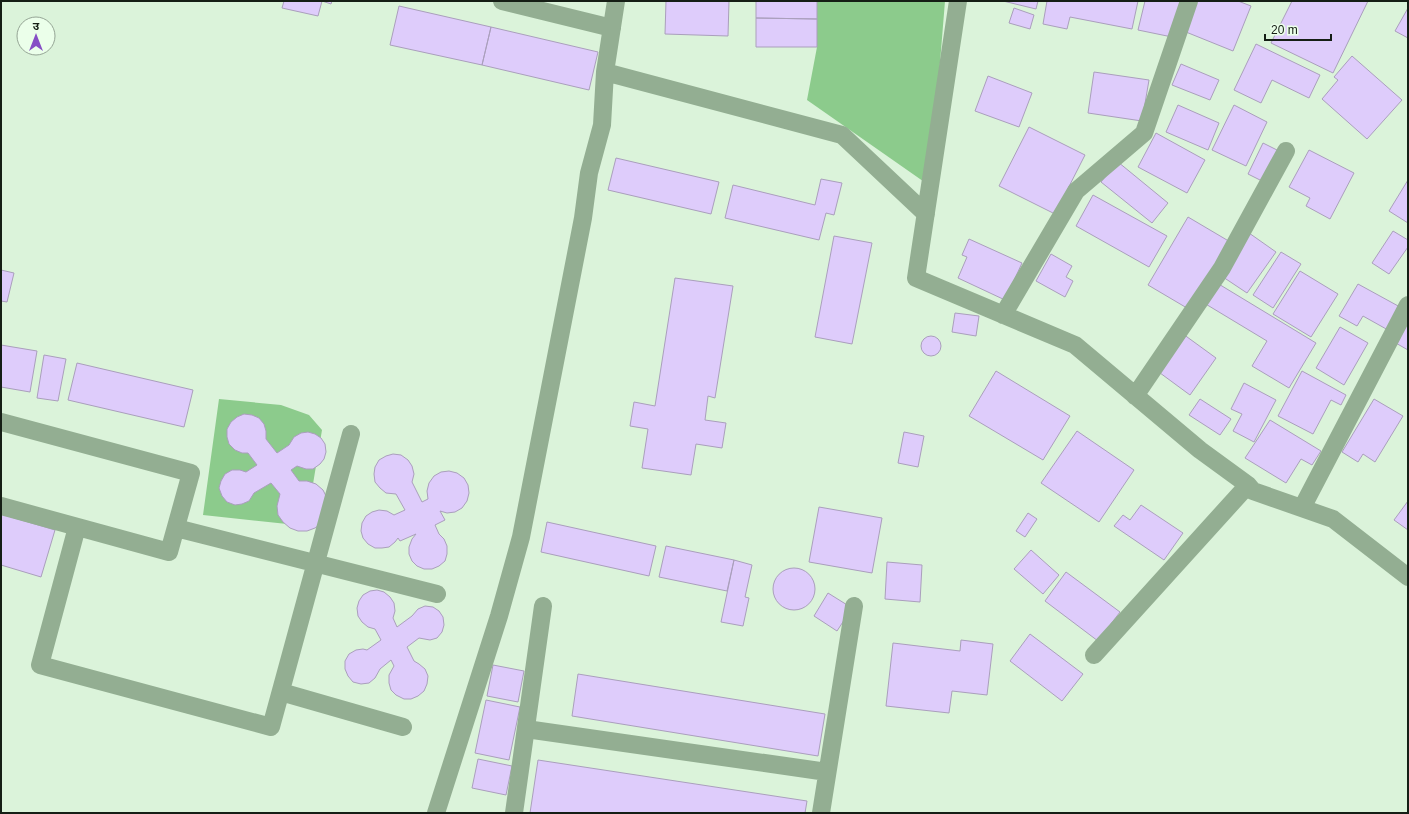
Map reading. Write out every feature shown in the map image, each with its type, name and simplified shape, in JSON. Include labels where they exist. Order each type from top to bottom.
[{"type":"street","points":[[502,1],[612,28]]},
{"type":"street","points":[[436,813],[499,616],[521,537],[583,218],[589,173],[602,125],[605,72],[616,1]]},
{"type":"street","points":[[958,1],[916,278],[1075,345],[1200,450],[1254,491],[1333,519],[1408,577]]},
{"type":"street","points":[[1003,315],[1076,191],[1144,133],[1189,1]]},
{"type":"street","points":[[605,72],[842,135],[926,214]]},
{"type":"street","points":[[1135,396],[1222,268],[1286,152]]},
{"type":"street","points":[[1302,508],[1408,305]]},
{"type":"street","points":[[1,422],[191,473],[169,552],[1,506]]},
{"type":"street","points":[[77,527],[40,665],[271,727],[351,434]]},
{"type":"street","points":[[1094,655],[1248,485]]},
{"type":"street","points":[[176,528],[437,594]]},
{"type":"street","points":[[514,813],[543,606]]},
{"type":"street","points":[[820,813],[854,606]]},
{"type":"street","points":[[281,692],[403,728]]},
{"type":"street","points":[[526,729],[827,772]]},
{"type":"green space","points":[[817,1],[945,1],[930,186],[807,100],[817,47]]},
{"type":"green space","points":[[219,399],[281,405],[309,415],[322,430],[306,526],[203,515]]},
{"type":"building","points":[[284,1],[322,1],[318,16],[282,8]]},
{"type":"building","points":[[322,1],[332,1],[331,4]]},
{"type":"building","points":[[666,1],[729,1],[728,36],[665,34]]},
{"type":"building","points":[[756,1],[817,1],[817,19],[756,18]]},
{"type":"building","points":[[1003,1],[1038,1],[1036,9]]},
{"type":"building","points":[[1047,1],[1138,1],[1132,29],[1070,17],[1067,29],[1043,24]]},
{"type":"building","points":[[1145,1],[1181,1],[1172,37],[1138,30]]},
{"type":"building","points":[[1192,1],[1238,1],[1251,6],[1233,51],[1181,30]]},
{"type":"building","points":[[1292,1],[1368,1],[1333,73],[1271,43]]},
{"type":"building","points":[[399,6],[491,27],[482,65],[390,45]]},
{"type":"building","points":[[1014,8],[1034,15],[1030,29],[1009,23]]},
{"type":"building","points":[[1408,8],[1408,38],[1395,31]]},
{"type":"building","points":[[756,18],[817,19],[817,47],[756,47]]},
{"type":"building","points":[[491,27],[598,52],[589,90],[482,65]]},
{"type":"building","points":[[1256,44],[1320,75],[1309,98],[1272,80],[1261,103],[1234,90]]},
{"type":"building","points":[[1352,56],[1402,100],[1367,139],[1322,99],[1338,80],[1334,77]]},
{"type":"building","points":[[1181,64],[1219,80],[1210,100],[1172,85]]},
{"type":"building","points":[[1094,72],[1149,80],[1142,121],[1088,113]]},
{"type":"building","points":[[988,76],[1032,93],[1019,127],[975,111]]},
{"type":"building","points":[[1178,105],[1219,123],[1208,150],[1166,132]]},
{"type":"building","points":[[1234,105],[1267,122],[1246,166],[1212,150]]},
{"type":"building","points":[[1029,127],[1085,155],[1055,214],[999,186]]},
{"type":"building","points":[[1156,133],[1205,160],[1187,193],[1138,167]]},
{"type":"building","points":[[1263,143],[1283,153],[1268,184],[1248,174]]},
{"type":"building","points":[[1309,150],[1354,173],[1330,219],[1306,206],[1310,198],[1289,187]]},
{"type":"building","points":[[616,158],[719,182],[711,214],[608,190]]},
{"type":"building","points":[[1118,162],[1168,203],[1152,223],[1101,182]]},
{"type":"building","points":[[821,179],[842,183],[834,215],[826,213],[819,240],[725,218],[733,185],[815,205]]},
{"type":"building","points":[[1408,180],[1408,223],[1389,211]]},
{"type":"building","points":[[1093,195],[1167,236],[1149,267],[1076,226]]},
{"type":"building","points":[[1188,217],[1232,243],[1192,311],[1148,285]]},
{"type":"building","points":[[1393,231],[1408,240],[1408,247],[1389,274],[1372,263]]},
{"type":"building","points":[[1249,233],[1276,252],[1247,293],[1220,275]]},
{"type":"building","points":[[834,236],[872,243],[852,344],[815,337]]},
{"type":"building","points":[[969,239],[1022,263],[1005,300],[958,278],[967,257],[962,255]]},
{"type":"building","points":[[1281,252],[1301,264],[1273,308],[1253,295]]},
{"type":"building","points":[[1051,254],[1072,266],[1066,277],[1073,281],[1065,297],[1036,281]]},
{"type":"building","points":[[1,270],[14,273],[7,302],[1,301]]},
{"type":"building","points":[[1300,271],[1338,294],[1311,337],[1273,314]]},
{"type":"building","points":[[675,278],[733,286],[715,398],[708,396],[705,420],[726,423],[722,448],[696,444],[691,475],[642,468],[648,429],[630,426],[634,402],[655,406]]},
{"type":"building","points":[[1217,283],[1316,343],[1289,388],[1252,366],[1267,341],[1204,303]]},
{"type":"building","points":[[1358,284],[1400,307],[1388,330],[1363,316],[1357,326],[1339,316]]},
{"type":"building","points":[[955,313],[979,316],[976,336],[952,332]]},
{"type":"building","points":[[1408,318],[1408,350],[1394,342]]},
{"type":"building","points":[[1340,327],[1368,343],[1344,385],[1316,368]]},
{"type":"building","points":[[1183,334],[1216,358],[1190,395],[1156,370]]},
{"type":"building","points":[[931,336],[938,339],[941,346],[938,353],[931,356],[924,353],[921,346],[924,339]]},
{"type":"building","points":[[1,345],[37,351],[30,392],[1,387]]},
{"type":"building","points":[[44,355],[66,359],[58,401],[37,398]]},
{"type":"building","points":[[77,363],[193,390],[184,427],[68,400]]},
{"type":"building","points":[[996,371],[1070,416],[1043,460],[969,416]]},
{"type":"building","points":[[1302,371],[1346,395],[1341,405],[1331,400],[1313,434],[1278,416]]},
{"type":"building","points":[[1244,383],[1276,400],[1254,442],[1233,431],[1242,414],[1231,409]]},
{"type":"building","points":[[1200,399],[1231,419],[1220,435],[1189,415]]},
{"type":"building","points":[[1374,399],[1403,416],[1375,462],[1363,454],[1358,462],[1342,452]]},
{"type":"building","points":[[244,414],[259,418],[264,424],[266,439],[277,453],[289,445],[294,437],[301,433],[308,432],[315,434],[321,438],[325,444],[326,452],[324,459],[320,464],[313,469],[306,469],[297,466],[291,470],[299,481],[307,481],[316,484],[323,490],[327,498],[322,523],[315,528],[307,531],[298,531],[290,528],[283,522],[278,515],[277,506],[280,494],[271,483],[254,493],[249,501],[242,504],[235,505],[227,502],[222,496],[219,488],[225,474],[232,470],[246,472],[257,465],[248,453],[242,453],[235,450],[229,444],[227,437],[227,429],[231,422]]},
{"type":"building","points":[[1270,420],[1321,451],[1312,465],[1301,459],[1286,483],[1245,458]]},
{"type":"building","points":[[1077,431],[1134,470],[1099,522],[1041,483]]},
{"type":"building","points":[[904,432],[924,436],[918,467],[898,463]]},
{"type":"building","points":[[393,454],[401,455],[408,460],[412,466],[414,474],[412,482],[422,502],[428,499],[427,491],[429,483],[434,476],[441,472],[449,471],[457,473],[464,478],[468,485],[469,493],[467,501],[462,508],[455,512],[447,513],[440,511],[445,520],[435,525],[447,546],[447,554],[445,561],[432,569],[424,569],[417,566],[412,561],[409,554],[409,547],[416,534],[400,541],[398,538],[389,547],[382,548],[375,548],[368,544],[363,538],[361,531],[362,523],[366,516],[372,512],[379,510],[387,511],[394,515],[405,510],[396,494],[386,493],[375,482],[375,467],[379,460]]},
{"type":"building","points":[[1408,501],[1408,530],[1394,520]]},
{"type":"building","points":[[1141,505],[1183,533],[1164,560],[1114,526],[1123,515],[1130,520]]},
{"type":"building","points":[[819,507],[882,518],[872,573],[809,562]]},
{"type":"building","points":[[1028,513],[1037,519],[1025,537],[1016,531]]},
{"type":"building","points":[[1,514],[55,530],[41,577],[1,565]]},
{"type":"building","points":[[547,522],[656,546],[649,576],[541,552]]},
{"type":"building","points":[[666,546],[734,560],[727,591],[659,577]]},
{"type":"building","points":[[1031,550],[1059,575],[1043,594],[1014,569]]},
{"type":"building","points":[[734,560],[752,565],[745,597],[749,598],[743,626],[721,622]]},
{"type":"building","points":[[887,562],[922,565],[920,602],[885,599]]},
{"type":"building","points":[[790,568],[798,568],[806,571],[812,577],[815,589],[812,601],[806,607],[798,610],[790,610],[782,607],[776,601],[773,593],[773,585],[776,577],[782,571]]},
{"type":"building","points":[[1066,572],[1120,612],[1098,641],[1045,601]]},
{"type":"building","points":[[377,590],[384,592],[394,603],[395,611],[393,618],[397,627],[412,616],[418,609],[425,606],[433,607],[439,611],[443,617],[444,625],[442,632],[437,638],[430,640],[419,638],[407,647],[414,661],[425,669],[428,676],[424,691],[411,699],[404,699],[396,695],[391,690],[389,675],[394,666],[391,660],[380,669],[375,678],[369,683],[361,684],[353,682],[345,669],[345,661],[349,654],[356,650],[367,650],[381,640],[375,629],[368,627],[362,622],[358,616],[357,608],[363,595],[370,591]]},
{"type":"building","points":[[828,593],[852,608],[837,631],[814,616]]},
{"type":"building","points":[[1030,634],[1083,674],[1062,701],[1010,661]]},
{"type":"building","points":[[961,640],[993,644],[987,695],[952,691],[949,713],[886,706],[893,643],[960,651]]},
{"type":"building","points":[[493,665],[524,671],[518,702],[487,696]]},
{"type":"building","points":[[578,674],[825,714],[818,756],[572,716]]},
{"type":"building","points":[[486,700],[520,707],[509,760],[475,753]]},
{"type":"building","points":[[478,759],[512,766],[506,795],[472,788]]},
{"type":"building","points":[[538,760],[807,801],[805,813],[530,813]]}]
